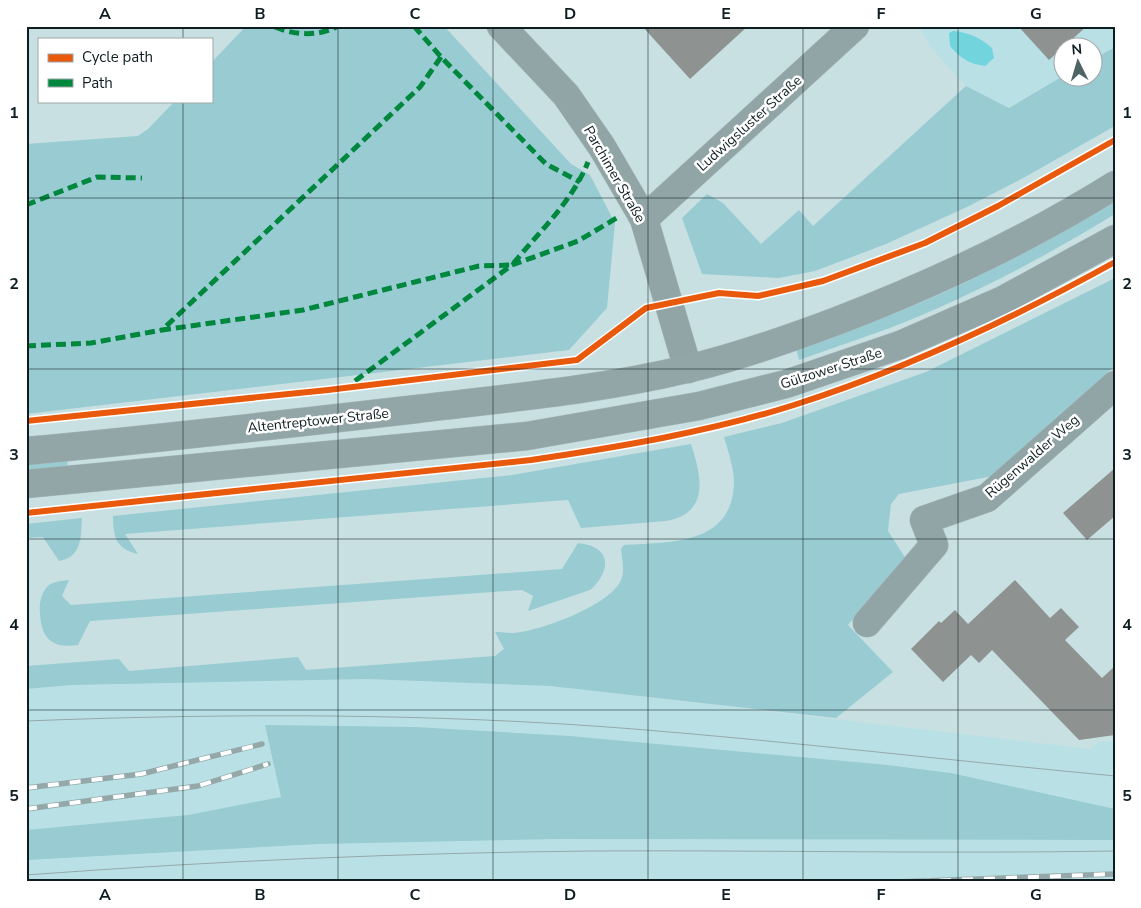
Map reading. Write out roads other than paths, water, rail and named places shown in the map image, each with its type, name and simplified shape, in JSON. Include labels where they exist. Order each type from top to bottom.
[{"type":"main road","points":[[688,369],[774,344],[943,277],[1074,210],[1115,184]]},
{"type":"main road","name":"Gülzower Straße","points":[[26,484],[527,436],[699,406],[786,384],[900,345],[1003,300],[1111,243]]},
{"type":"main road","name":"Altentreptower Straße","points":[[26,451],[352,417],[610,384],[688,369]]},
{"type":"main road","name":"Parchimer Straße","points":[[688,369],[699,406]]},
{"type":"street","name":"Parchimer Straße","points":[[501,26],[566,94],[602,147],[644,219],[688,369]]},
{"type":"street","name":"Ludwigsluster Straße","points":[[644,219],[854,26]]},
{"type":"street","name":"Rügenwalder Weg","points":[[867,623],[934,545],[924,520],[987,498],[1115,385]]},
{"type":"water","points":[[953,31],[969,34],[983,41],[992,48],[994,58],[985,66],[965,60],[950,46],[949,33]]},
{"type":"tram line","points":[[26,721],[254,716],[406,717],[482,720],[694,734],[1115,776]]},
{"type":"tram line","points":[[26,875],[237,862],[519,852],[1115,851]]},
{"type":"railway","points":[[26,788],[141,774],[262,744]]},
{"type":"railway","points":[[26,809],[198,786],[268,764]]},
{"type":"railway","points":[[896,882],[1115,874]]}]
